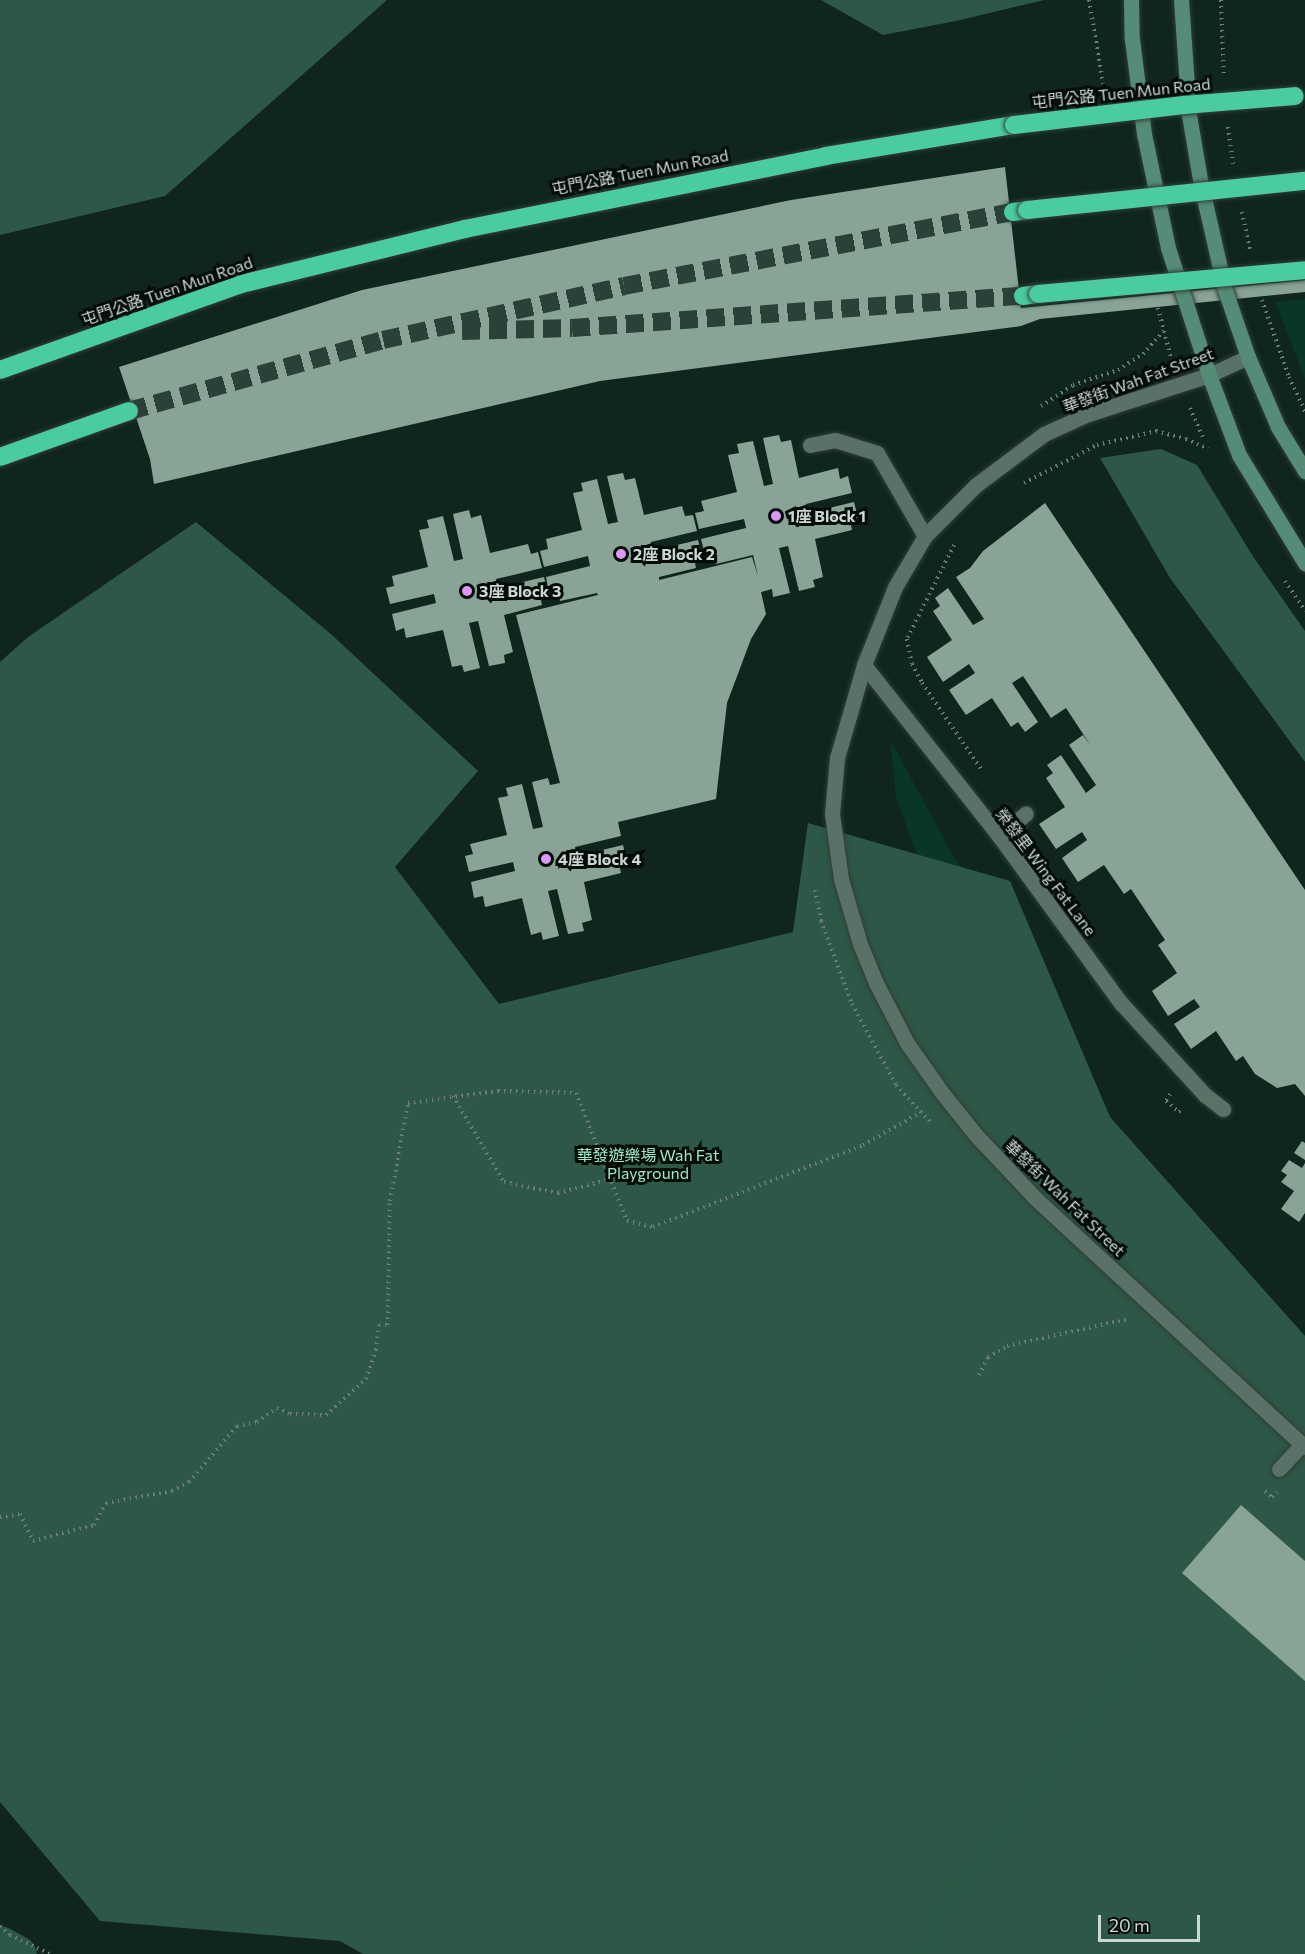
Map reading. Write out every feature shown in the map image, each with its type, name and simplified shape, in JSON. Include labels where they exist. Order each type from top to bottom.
[{"type":"highway","name":"屯門公路 Tuen Mun Road","points":[[0,370],[241,284],[454,231],[686,182],[1014,125],[1184,105],[1300,96]]},
{"type":"highway","points":[[1020,211],[1305,181]]},
{"type":"highway","points":[[1030,295],[1305,270]]},
{"type":"highway","points":[[0,457],[129,411]]},
{"type":"main road","points":[[1131,0],[1132,39],[1154,184],[1168,248],[1209,375],[1239,455],[1305,563]]},
{"type":"main road","points":[[1180,0],[1189,115],[1201,185],[1225,290],[1248,357],[1278,427],[1305,471]]},
{"type":"street","name":"華發街 Wah Fat Street","points":[[1248,357],[1209,375],[1088,414],[1044,434],[976,485],[925,536],[895,587],[864,665],[835,767],[832,814],[835,847],[860,944],[876,983],[907,1043],[975,1134],[1035,1198],[1304,1445]]},
{"type":"street","points":[[810,445],[835,440],[877,453],[925,536]]},
{"type":"street","name":"榮發里 Wing Fat Lane","points":[[864,665],[999,836],[1121,1003],[1213,1101]]},
{"type":"street","points":[[999,836],[1026,813]]},
{"type":"street","points":[[1279,1469],[1304,1445]]},
{"type":"path","points":[[1039,407],[1073,384],[1118,370],[1143,354],[1164,331]]},
{"type":"path","points":[[1019,485],[1097,445],[1156,431],[1186,439],[1208,449]]},
{"type":"path","points":[[955,543],[907,639],[912,664],[922,683],[983,771]]},
{"type":"path","points":[[814,879],[821,921],[852,1004],[896,1085],[935,1127]]},
{"type":"path","points":[[1172,1090],[1166,1101],[1179,1112],[1187,1106],[1193,1106],[1201,1111],[1213,1101]]},
{"type":"path","points":[[0,1517],[20,1514],[33,1541],[94,1526],[106,1503],[172,1491],[189,1482],[237,1426],[257,1422],[277,1408],[290,1414],[326,1415],[366,1379],[376,1350],[379,1325],[388,1325],[390,1201],[408,1102],[498,1091],[576,1093],[627,1221],[654,1227],[863,1145],[921,1112]]},
{"type":"path","points":[[453,1096],[504,1182],[558,1193],[611,1179]]},
{"type":"path","points":[[979,1375],[988,1357],[1007,1346],[1132,1318],[1123,1310]]},
{"type":"path","points":[[1260,1486],[1272,1497],[1279,1490]]},
{"type":"path","points":[[0,1926],[10,1935],[50,1954]]},
{"type":"green space","points":[[0,0],[387,0],[165,196],[0,235]]},
{"type":"green space","points":[[821,0],[1044,0],[956,21],[883,35]]},
{"type":"green space","points":[[1305,299],[1305,379],[1275,302]]},
{"type":"green space","points":[[1161,449],[1197,465],[1254,558],[1305,631],[1305,762],[1170,578],[1100,458]]},
{"type":"green space","name":"華發遊樂場 Wah Fat Playground","points":[[196,522],[332,635],[478,771],[395,867],[499,1004],[793,932],[808,823],[1010,881],[1110,1117],[1305,1336],[1305,1954],[363,1954],[340,1941],[100,1921],[0,1802],[0,662],[28,637]]},
{"type":"green space","points":[[890,739],[955,859],[1039,975],[934,904],[896,797]]},
{"type":"building","points":[[1005,167],[1021,308],[1305,280],[1305,292],[1040,319],[1021,326],[600,381],[154,484],[150,459],[119,367],[362,290],[791,200]]},
{"type":"building","points":[[779,435],[781,442],[791,440],[799,478],[838,468],[840,479],[848,476],[852,493],[806,504],[808,513],[854,502],[858,518],[850,520],[852,530],[815,539],[823,577],[813,580],[815,587],[799,591],[788,546],[779,548],[790,593],[773,597],[772,589],[761,592],[766,614],[751,639],[727,703],[716,799],[618,822],[621,836],[575,847],[577,856],[623,845],[627,861],[619,863],[621,873],[584,882],[592,920],[582,923],[584,931],[568,934],[557,889],[548,891],[559,936],[543,940],[541,932],[531,935],[522,898],[485,907],[483,896],[474,898],[471,882],[515,871],[513,862],[469,872],[465,856],[473,854],[470,844],[507,835],[498,798],[508,796],[506,788],[522,784],[533,829],[543,827],[532,782],[548,778],[550,785],[560,783],[516,615],[598,595],[597,593],[560,601],[558,591],[549,593],[546,577],[590,566],[588,556],[544,567],[540,551],[548,549],[546,539],[582,530],[573,493],[583,491],[581,483],[597,479],[608,524],[618,522],[607,476],[623,473],[625,480],[635,478],[644,515],[682,506],[685,516],[693,515],[697,531],[651,542],[652,551],[698,540],[702,556],[694,558],[696,568],[659,577],[659,580],[752,557],[758,576],[753,555],[716,564],[713,553],[705,555],[701,539],[746,528],[744,519],[699,529],[695,513],[704,511],[701,501],[737,492],[728,455],[739,453],[737,444],[753,441],[764,486],[773,484],[763,438]]},
{"type":"building","points":[[1045,503],[1305,890],[1305,1096],[1295,1084],[1277,1088],[1255,1074],[1243,1056],[1236,1061],[1216,1031],[1191,1049],[1174,1024],[1200,1007],[1194,999],[1168,1016],[1152,991],[1177,973],[1158,945],[1165,940],[1131,889],[1124,894],[1104,865],[1078,882],[1062,858],[1087,840],[1082,832],[1056,849],[1039,824],[1065,807],[1046,778],[1053,773],[1047,765],[1061,755],[1086,793],[1096,785],[1069,745],[1083,735],[1091,746],[1066,708],[1051,718],[1023,676],[1012,683],[1038,722],[1025,732],[1018,722],[1011,727],[992,698],[966,715],[949,690],[975,673],[969,664],[943,682],[927,657],[952,640],[933,611],[940,606],[935,598],[948,588],[973,625],[984,619],[956,577],[970,568],[983,551]]},
{"type":"building","name":"3座 Block 3","points":[[469,510],[471,518],[481,515],[490,553],[528,544],[531,554],[538,552],[542,568],[496,579],[498,588],[544,577],[548,594],[540,595],[542,605],[504,615],[513,652],[504,655],[505,663],[489,666],[478,621],[469,623],[480,668],[464,672],[462,665],[452,667],[443,630],[406,638],[404,628],[396,631],[392,614],[436,603],[434,594],[390,604],[386,588],[394,586],[392,576],[428,567],[419,530],[429,528],[427,520],[443,516],[454,561],[463,559],[453,514]]},
{"type":"building","points":[[1302,1141],[1305,1143],[1305,1160],[1294,1153]]},
{"type":"building","points":[[1289,1160],[1302,1168],[1305,1163],[1305,1213],[1299,1222],[1281,1209],[1294,1191],[1281,1182],[1287,1175],[1281,1171]]},
{"type":"building","points":[[1241,1505],[1305,1561],[1305,1681],[1182,1573]]},
{"type":"waterway","points":[[925,1954],[941,1912],[1147,1644]]},
{"type":"waterway","points":[[0,1944],[19,1954]]},
{"type":"tunnel","points":[[129,411],[383,340],[624,286],[1013,212]]},
{"type":"tunnel","points":[[462,331],[572,328],[1023,296]]},
{"type":"place","name":"1座 Block 1","points":[[776,516]]},
{"type":"place","name":"2座 Block 2","points":[[621,554]]},
{"type":"place","name":"3座 Block 3","points":[[467,591]]},
{"type":"place","name":"4座 Block 4","points":[[546,859]]}]
